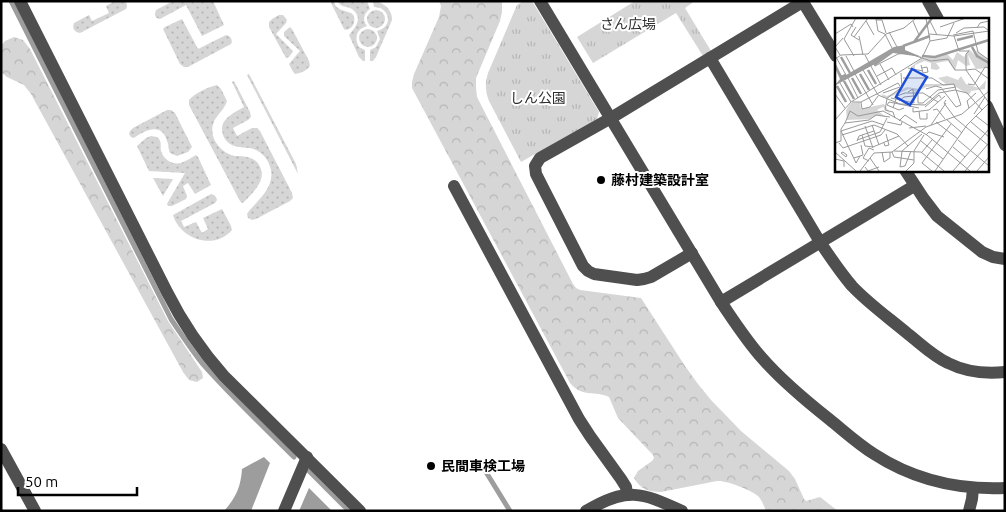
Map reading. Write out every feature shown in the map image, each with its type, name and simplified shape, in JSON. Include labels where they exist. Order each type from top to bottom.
[{"type":"street","points":[[20,1],[187,329],[224,376],[360,511]]},
{"type":"street","points":[[540,1],[721,302],[750,343],[773,370],[800,395],[867,449],[894,466],[916,476],[938,482],[973,488],[1005,488]]},
{"type":"street","points":[[928,1],[937,18]]},
{"type":"street","points":[[692,253],[644,279],[637,280],[588,272],[583,266],[536,174],[535,166],[540,158],[611,118],[804,2],[835,54]]},
{"type":"street","points":[[710,58],[820,242],[843,274],[863,296],[938,357],[955,366],[973,372],[1005,372]]},
{"type":"street","points":[[988,108],[1005,144]]},
{"type":"street","points":[[906,171],[930,208],[945,222],[982,252],[993,257],[1005,259]]},
{"type":"street","points":[[454,186],[582,423],[622,479],[627,495]]},
{"type":"street","points":[[721,302],[914,186]]},
{"type":"street","points":[[1,449],[35,511]]},
{"type":"street","points":[[284,511],[307,457]]},
{"type":"street","points":[[969,511],[973,488]]},
{"type":"street","points":[[586,511],[610,498],[627,495],[643,496],[665,507],[682,511]]},
{"type":"green space","points":[[115,1],[126,1],[126,9],[80,33],[74,30],[74,23],[89,15],[92,21],[109,13],[106,6]]},
{"type":"green space","points":[[173,1],[213,1],[224,25],[202,36],[186,5],[160,19],[156,17],[156,10]]},
{"type":"green space","points":[[330,1],[334,1],[341,10],[354,15],[354,24],[350,28],[344,29]]},
{"type":"green space","points":[[337,1],[367,1],[370,9],[364,17],[367,26],[360,29],[356,37],[359,47],[365,50],[365,61],[359,57],[349,35],[357,23],[356,12]]},
{"type":"green space","points":[[373,1],[386,7],[391,13],[392,20],[376,57],[373,61],[370,61],[370,50],[376,47],[380,39],[377,31],[386,26],[388,22],[384,10],[374,7]]},
{"type":"green space","points":[[439,1],[502,1],[500,21],[476,78],[477,97],[576,288],[641,298],[685,366],[711,400],[741,431],[789,471],[806,501],[820,497],[838,511],[766,511],[761,499],[755,494],[721,481],[661,492],[645,489],[636,482],[634,478],[638,471],[652,461],[653,455],[618,418],[609,397],[579,391],[570,383],[412,88],[414,74],[439,17],[441,6]]},
{"type":"green space","name":"しん公園","points":[[523,1],[532,1],[599,112],[597,119],[521,162],[489,101],[486,80],[517,5]]},
{"type":"green space","name":"さん広場","points":[[635,1],[695,1],[685,8],[711,51],[703,56],[676,13],[593,63],[577,37]]},
{"type":"green space","points":[[376,10],[382,13],[385,19],[382,25],[376,28],[370,25],[367,19],[370,13]]},
{"type":"green space","points":[[279,15],[283,15],[287,20],[276,34],[293,51],[286,58],[269,27],[269,22]]},
{"type":"green space","points":[[182,19],[198,49],[226,35],[231,38],[231,44],[188,67],[184,67],[180,64],[163,29]]},
{"type":"green space","points":[[290,27],[310,66],[303,72],[295,74],[289,64],[300,51],[284,36],[284,32]]},
{"type":"green space","points":[[368,29],[374,32],[377,38],[374,44],[368,47],[362,44],[359,38],[362,32]]},
{"type":"green space","points":[[14,37],[23,40],[30,49],[168,321],[202,372],[203,378],[197,382],[189,380],[183,372],[31,94],[24,85],[1,72],[1,46],[5,41]]},
{"type":"green space","points":[[249,74],[296,164],[298,174],[247,75]]},
{"type":"green space","points":[[234,81],[251,117],[233,128],[237,136],[252,128],[257,128],[260,131],[293,198],[252,220],[248,218],[247,214],[263,196],[270,184],[271,171],[267,160],[260,153],[253,149],[233,146],[223,136],[222,129],[225,121],[244,107],[232,82]]},
{"type":"green space","points":[[217,85],[227,101],[213,125],[214,140],[228,153],[254,160],[261,170],[261,181],[242,203],[189,105],[189,100],[195,95]]},
{"type":"green space","points":[[167,110],[175,113],[192,147],[188,152],[177,156],[170,153],[168,142],[161,131],[148,130],[134,138],[129,134],[133,128]]},
{"type":"green space","points":[[151,136],[159,139],[162,154],[172,162],[181,163],[196,155],[211,185],[195,194],[188,183],[183,186],[187,196],[186,199],[168,206],[168,202],[185,173],[149,171],[137,146]]},
{"type":"green space","points":[[153,178],[173,179],[163,196]]},
{"type":"green space","points":[[211,194],[216,197],[215,203],[181,221],[184,227],[196,222],[202,233],[208,229],[203,218],[222,209],[232,230],[216,240],[207,241],[190,236],[177,223],[173,215]]},
{"type":"shaded area","points":[[264,457],[270,463],[251,511],[224,511],[237,491],[242,469]]},
{"type":"shaded area","points":[[309,488],[332,511],[299,511]]},
{"type":"waterway","points":[[11,1],[171,319],[202,363],[294,457]]},
{"type":"waterway","points":[[309,471],[349,511]]},
{"type":"waterway","points":[[486,472],[510,511]]},
{"type":"place","name":"藤村建築設計室","points":[[601,180]]},
{"type":"place","name":"民間車検工場","points":[[431,466]]}]
